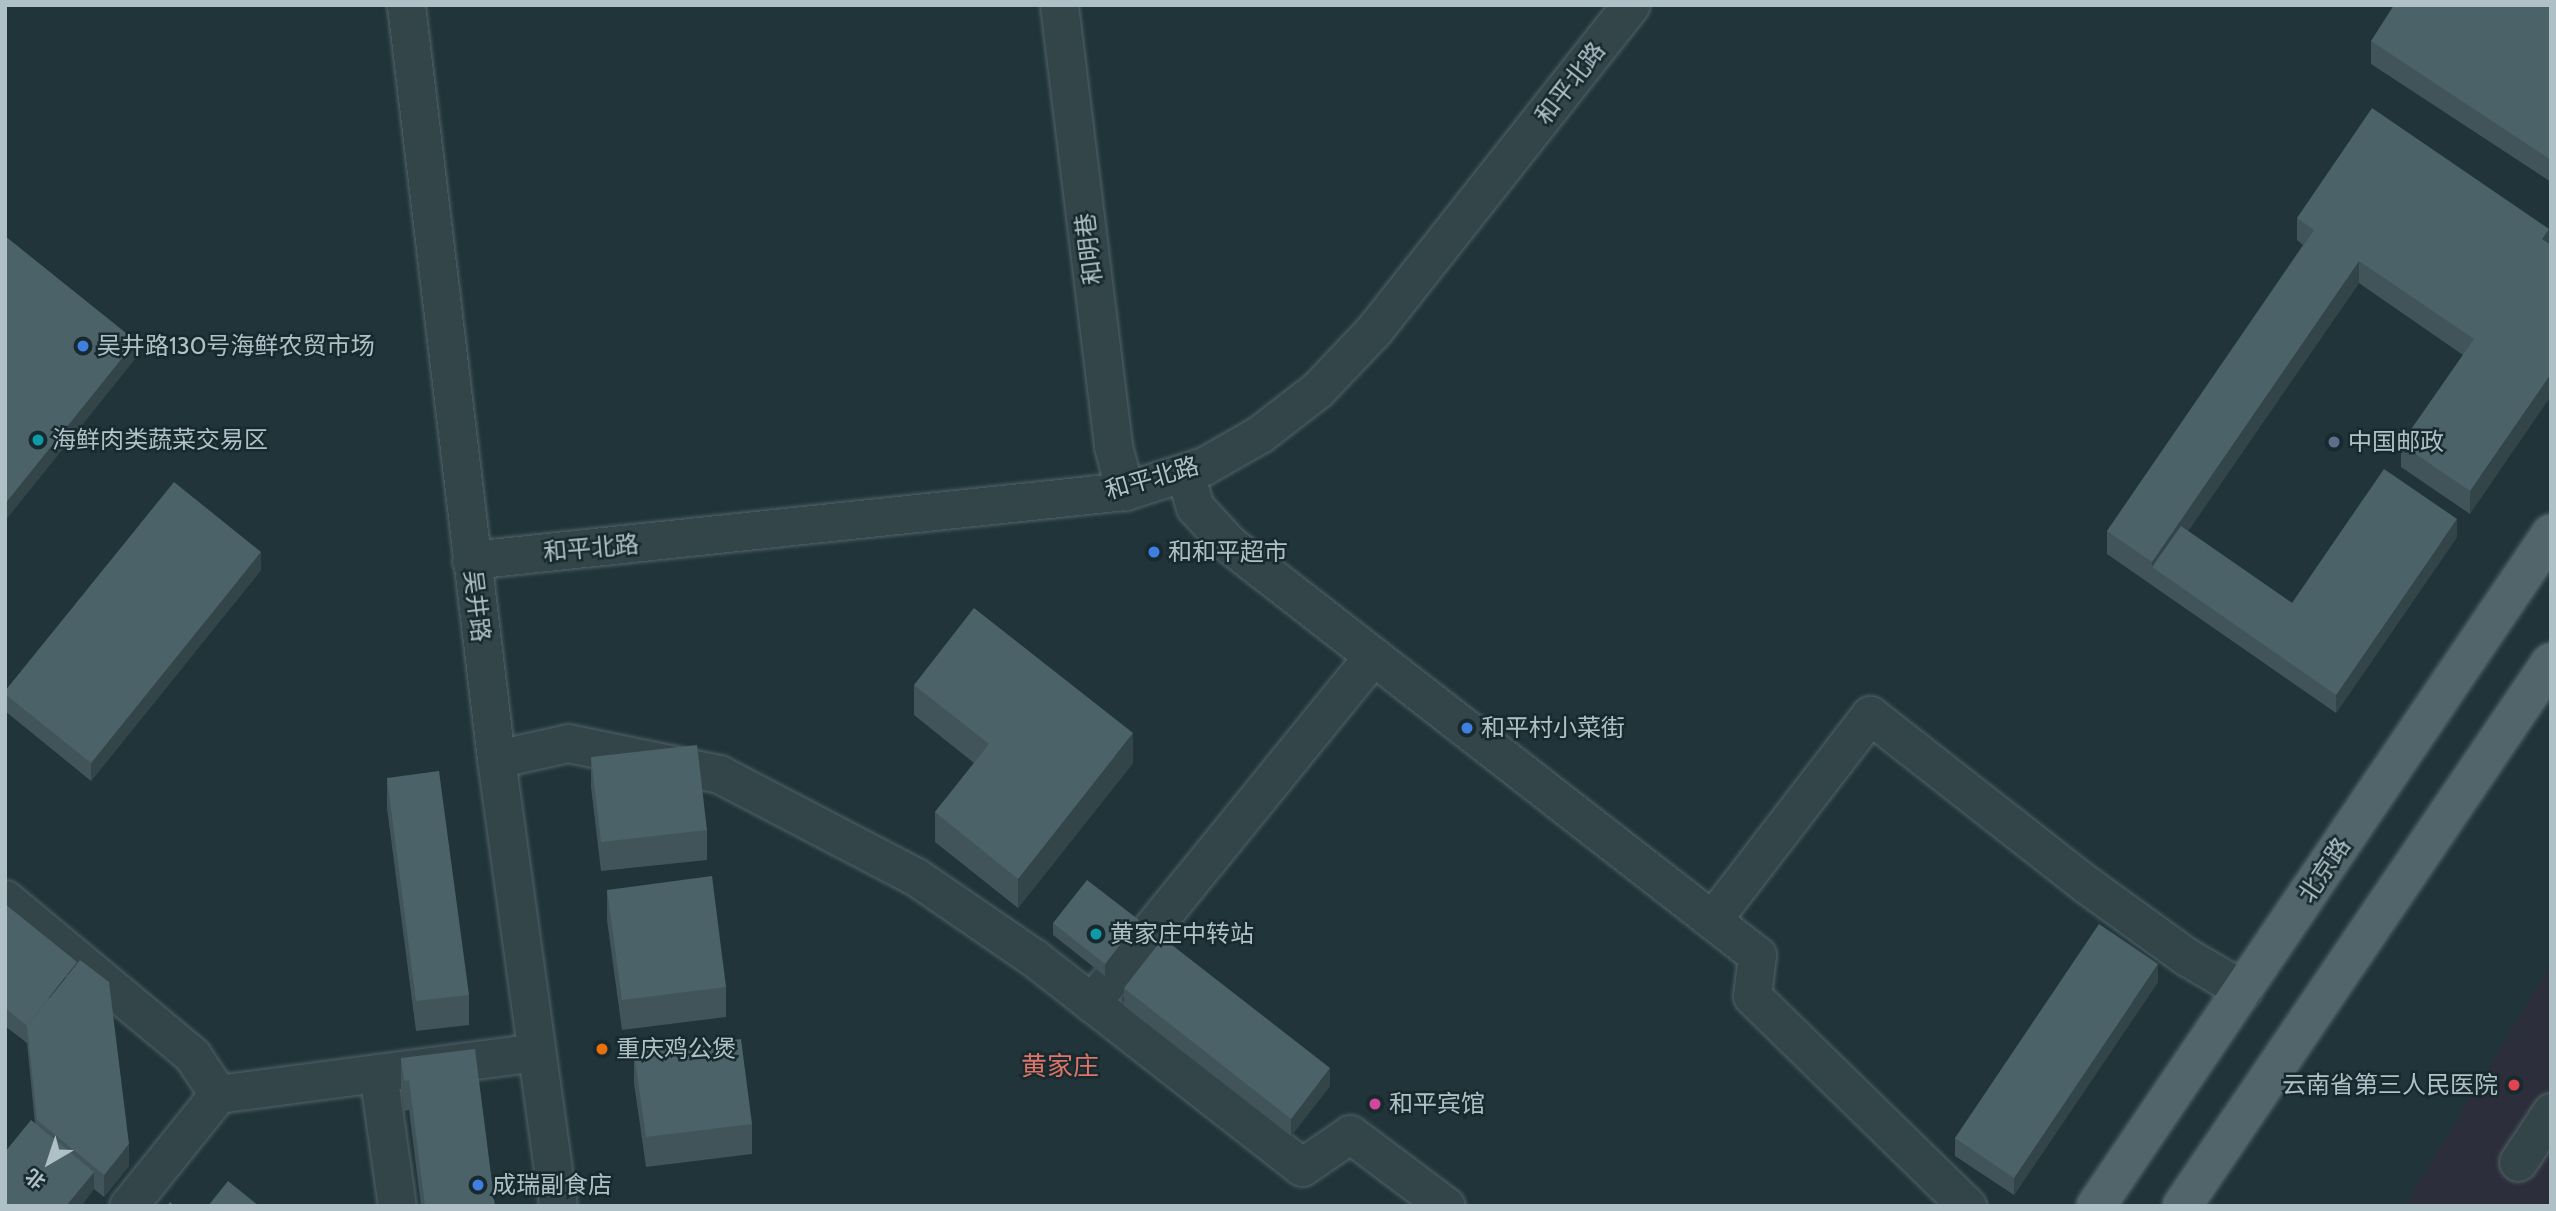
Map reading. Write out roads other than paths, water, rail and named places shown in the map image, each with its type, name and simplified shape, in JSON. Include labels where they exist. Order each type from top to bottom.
[{"type":"main road","name":"北京路","points":[[2096,1206],[2551,534]]},
{"type":"main road","points":[[2182,1206],[2551,663]]},
{"type":"street","name":"吴井路","points":[[406,5],[496,759],[558,1206]]},
{"type":"street","name":"和明巷","points":[[1059,5],[1113,446],[1125,491]]},
{"type":"street","name":"和平北路","points":[[471,560],[1125,491],[1185,473],[1261,435],[1317,390],[1374,330],[1631,5]]},
{"type":"street","points":[[1185,473],[1195,507],[1229,544],[1756,955],[1752,996],[1967,1206]]},
{"type":"street","points":[[1091,1003],[1373,656]]},
{"type":"street","points":[[1712,920],[1870,715],[2087,885],[2187,957],[2242,990]]},
{"type":"street","points":[[496,759],[568,743],[719,774],[916,877],[1091,1003],[1302,1167],[1350,1134],[1446,1206]]},
{"type":"street","points":[[5,899],[192,1055],[218,1094]]},
{"type":"street","points":[[128,1206],[218,1094],[536,1052]]},
{"type":"street","points":[[378,1073],[397,1206]]},
{"type":"street","points":[[2518,1162],[2551,1112]]},
{"type":"place","name":"吴井路130号海鲜农贸市场","points":[[83,346]]},
{"type":"place","name":"海鲜肉类蔬菜交易区","points":[[38,440]]},
{"type":"place","name":"中国邮政","points":[[2334,442]]},
{"type":"place","name":"和和平超市","points":[[1154,552]]},
{"type":"place","name":"和平村小菜街","points":[[1467,728]]},
{"type":"place","name":"黄家庄中转站","points":[[1096,934]]},
{"type":"place","name":"重庆鸡公煲","points":[[602,1049]]},
{"type":"place","name":"云南省第三人民医院","points":[[2514,1085]]},
{"type":"place","name":"和平宾馆","points":[[1375,1104]]},
{"type":"place","name":"成瑞副食店","points":[[478,1185]]},
{"type":"district","name":"黄家庄","points":[[1060,1067]]}]
